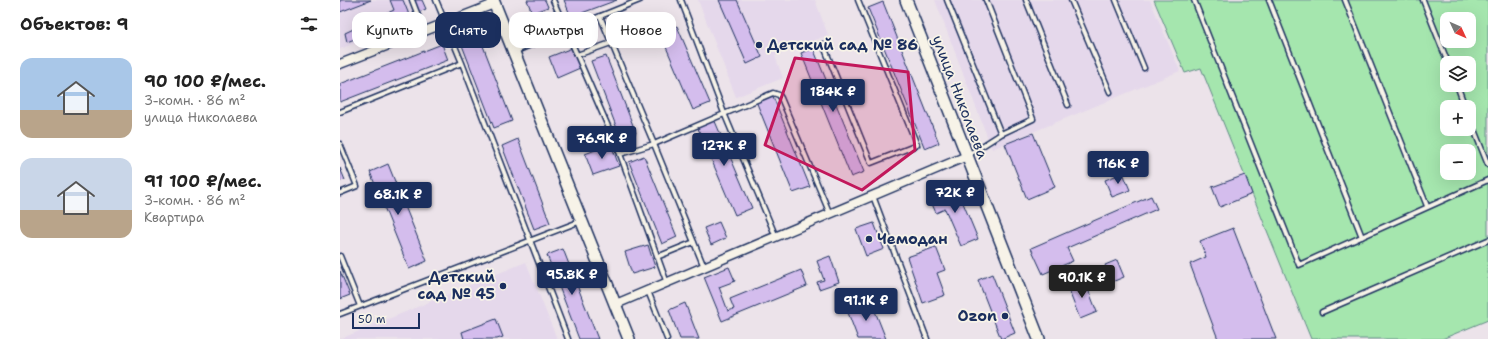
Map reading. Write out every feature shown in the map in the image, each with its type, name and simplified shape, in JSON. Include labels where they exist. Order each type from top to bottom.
[{"type":"main road","name":"улица Николаева","points":[[906,0],[1038,339]]},
{"type":"main road","points":[[493,2],[629,339]]},
{"type":"street","points":[[471,12],[493,2]]},
{"type":"street","points":[[340,64],[381,48]]},
{"type":"street","points":[[616,304],[967,156]]},
{"type":"lane","points":[[412,0],[417,12]]},
{"type":"lane","points":[[436,0],[441,12]]},
{"type":"lane","points":[[553,0],[558,12]]},
{"type":"lane","points":[[606,31],[600,16],[640,0]]},
{"type":"lane","points":[[681,0],[724,113],[776,236]]},
{"type":"lane","points":[[823,44],[871,163],[917,145],[858,0]]},
{"type":"lane","points":[[947,0],[1001,134]]},
{"type":"lane","points":[[967,156],[1001,134],[1033,119],[986,0]]},
{"type":"lane","points":[[1026,0],[1068,105]]},
{"type":"lane","points":[[1071,0],[1110,92]]},
{"type":"lane","points":[[1116,0],[1144,68]]},
{"type":"lane","points":[[1194,0],[1299,265],[1488,180]]},
{"type":"lane","points":[[1269,0],[1362,237]]},
{"type":"lane","points":[[1345,0],[1428,206]]},
{"type":"lane","points":[[1423,0],[1445,56]]},
{"type":"lane","points":[[577,56],[606,45]]},
{"type":"lane","points":[[456,48],[568,339]]},
{"type":"lane","points":[[514,52],[523,48]]},
{"type":"lane","points":[[574,48],[620,154],[666,283]]},
{"type":"lane","points":[[613,48],[704,267]]},
{"type":"lane","points":[[340,112],[462,63]]},
{"type":"lane","points":[[620,154],[654,144],[773,93],[779,95],[830,214]]},
{"type":"lane","points":[[1476,135],[1488,165]]},
{"type":"lane","points":[[340,144],[357,186],[340,193]]},
{"type":"lane","points":[[872,196],[927,339]]},
{"type":"lane","points":[[340,314],[581,221]]},
{"type":"lane","points":[[1322,312],[1488,240]]},
{"type":"lane","points":[[657,257],[694,242]]},
{"type":"lane","points":[[340,256],[360,306]]},
{"type":"lane","points":[[648,291],[667,339]]},
{"type":"highlighted area","points":[[795,58],[908,72],[915,150],[862,190],[765,145]]},
{"type":"shaded area","points":[[340,0],[407,0],[412,12],[352,12],[352,44],[340,49]]},
{"type":"shaded area","name":"Детский сад № 86","points":[[698,0],[815,0],[828,35],[775,56],[783,78],[736,97]]},
{"type":"shaded area","points":[[935,0],[1150,0],[1180,71],[992,149]]},
{"type":"shaded area","name":"Детский сад № 45","points":[[526,262],[557,339],[340,339]]},
{"type":"green space","points":[[1154,0],[1488,0],[1488,320],[1442,339],[1311,339],[1201,68],[1185,73]]},
{"type":"building","points":[[340,0],[371,0],[340,12]]},
{"type":"building","points":[[390,0],[403,0],[408,12],[390,12],[394,10]]},
{"type":"building","points":[[413,0],[422,0],[426,9],[419,12]]},
{"type":"building","points":[[527,0],[545,0],[548,7],[532,12]]},
{"type":"building","points":[[564,0],[617,0],[585,12],[569,12]]},
{"type":"building","points":[[719,0],[737,0],[762,57],[747,64]]},
{"type":"building","points":[[883,2],[939,143],[925,149],[868,8]]},
{"type":"building","points":[[676,26],[710,103],[693,110],[666,48],[676,48]]},
{"type":"building","points":[[352,30],[352,40],[347,42],[345,33]]},
{"type":"building","points":[[435,47],[435,48],[444,48],[448,60],[340,102],[340,84]]},
{"type":"building","points":[[463,48],[484,48],[512,121],[494,128]]},
{"type":"building","points":[[572,48],[580,68],[557,78],[549,57]]},
{"type":"building","points":[[813,48],[864,172],[851,177],[801,53]]},
{"type":"building","points":[[606,56],[636,133],[621,139],[591,61]]},
{"type":"building","points":[[772,94],[810,187],[793,193],[756,101]]},
{"type":"building","points":[[714,119],[752,208],[735,215],[697,126]]},
{"type":"building","points":[[1033,133],[1055,187],[1027,199],[1005,144]]},
{"type":"building","points":[[518,139],[550,223],[534,229],[502,146]]},
{"type":"building","points":[[611,144],[619,166],[593,175],[585,154]]},
{"type":"building","points":[[644,156],[677,237],[662,244],[629,162]]},
{"type":"building","points":[[388,164],[427,261],[409,269],[370,172]]},
{"type":"building","points":[[340,168],[345,180],[340,181]]},
{"type":"building","points":[[1123,173],[1130,190],[1112,197],[1105,180]]},
{"type":"building","points":[[1245,175],[1252,194],[1220,207],[1212,187]]},
{"type":"building","points":[[956,186],[978,239],[961,246],[945,209],[936,213],[929,197]]},
{"type":"building","points":[[1151,196],[1157,209],[1067,248],[1073,261],[1043,274],[1031,248]]},
{"type":"building","points":[[719,222],[726,238],[711,245],[704,228]]},
{"type":"building","points":[[874,223],[884,249],[866,256],[856,229]]},
{"type":"building","points":[[1233,228],[1276,339],[1218,339],[1190,264],[1206,257],[1200,241]]},
{"type":"building","points":[[648,245],[655,267],[632,274],[625,252]]},
{"type":"building","points":[[936,247],[945,270],[937,273],[945,295],[923,303],[907,257]]},
{"type":"building","points":[[563,249],[598,339],[579,339],[547,255]]},
{"type":"building","points":[[830,256],[839,282],[819,289],[817,282],[824,280],[817,261]]},
{"type":"building","points":[[1117,260],[1124,277],[1112,282],[1105,265]]},
{"type":"building","points":[[729,267],[735,281],[719,287],[728,311],[734,309],[730,299],[801,270],[807,286],[722,321],[704,277]]},
{"type":"building","points":[[340,271],[350,295],[340,299]]},
{"type":"building","points":[[992,274],[1015,333],[1001,339],[978,280]]},
{"type":"building","points":[[1084,279],[1097,312],[1080,319],[1067,286]]},
{"type":"building","points":[[871,301],[886,339],[858,339],[847,310]]},
{"type":"building","points":[[685,303],[699,339],[680,339],[669,310]]},
{"type":"building","points":[[496,319],[503,337],[497,339],[464,339],[462,332]]},
{"type":"place","name":"Детский сад № 86","points":[[759,45]]},
{"type":"place","name":"Чемодан","points":[[869,239]]},
{"type":"place","name":"Детский сад № 45","points":[[503,286]]},
{"type":"place","name":"Ozon","points":[[1005,316]]}]
